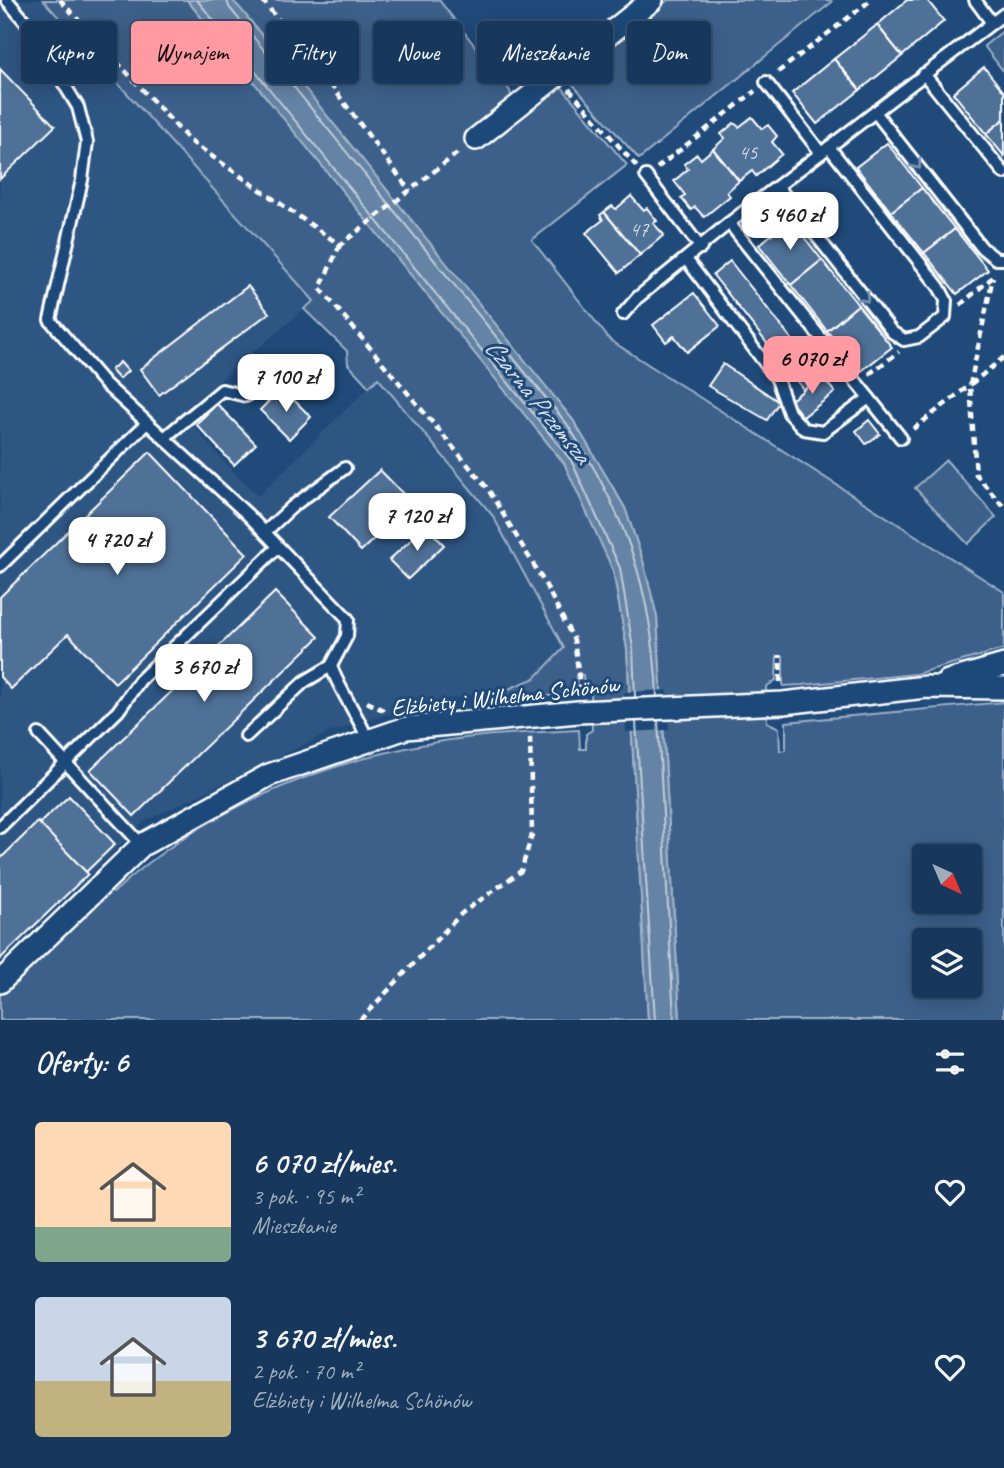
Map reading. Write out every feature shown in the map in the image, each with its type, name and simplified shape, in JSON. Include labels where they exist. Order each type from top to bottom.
[{"type":"street","points":[[613,30],[652,0]]},
{"type":"street","points":[[476,139],[545,84]]},
{"type":"street","name":"Elżbiety i Wilhelma Schönów","points":[[926,687],[1004,665]]},
{"type":"street","name":"Elżbiety i Wilhelma Schönów","points":[[0,982],[142,845],[269,775],[406,728],[781,696],[926,687],[1004,688]]},
{"type":"lane","points":[[7,0],[28,25],[78,107],[87,142],[82,180],[50,320],[105,384],[265,533],[348,619],[347,636],[331,666],[304,682],[246,736]]},
{"type":"lane","points":[[975,0],[992,23]]},
{"type":"lane","points":[[623,314],[637,298],[729,223],[1004,14]]},
{"type":"lane","points":[[924,74],[1004,173]]},
{"type":"lane","points":[[766,82],[939,287],[946,300],[945,317],[919,337],[904,340],[892,332],[778,187]]},
{"type":"lane","points":[[876,112],[982,248],[1003,264]]},
{"type":"lane","points":[[646,176],[701,248]]},
{"type":"lane","points":[[729,223],[901,438]]},
{"type":"lane","points":[[686,259],[777,379],[789,413],[804,429],[823,432],[869,398]]},
{"type":"lane","points":[[164,438],[222,390],[246,396]]},
{"type":"lane","points":[[0,566],[147,423]]},
{"type":"lane","points":[[265,533],[293,506],[345,468]]},
{"type":"lane","points":[[0,827],[118,712],[140,680],[278,547]]},
{"type":"lane","points":[[331,666],[339,688],[356,710],[368,740]]},
{"type":"lane","points":[[39,734],[142,845]]},
{"type":"path","points":[[60,0],[190,141],[340,246]]},
{"type":"path","points":[[262,0],[313,61],[410,191]]},
{"type":"path","points":[[564,84],[627,156]]},
{"type":"path","points":[[476,139],[340,246],[320,288],[488,489],[544,582],[574,640],[580,680]]},
{"type":"path","points":[[945,317],[993,277],[1003,264]]},
{"type":"path","points":[[993,277],[970,385],[975,475],[1004,507]]},
{"type":"path","points":[[856,384],[919,337]]},
{"type":"path","points":[[901,438],[1004,356]]},
{"type":"path","points":[[780,655],[781,696]]},
{"type":"path","points":[[363,693],[368,703]]},
{"type":"path","points":[[519,731],[538,729]]},
{"type":"path","points":[[360,1020],[462,913],[521,871],[531,835],[530,730]]},
{"type":"shaded area","points":[[0,0],[43,0],[62,21],[21,21],[21,84],[117,82],[314,301],[189,406],[191,423],[222,460],[258,496],[378,378],[493,516],[564,648],[535,678],[506,690],[426,702],[328,733],[145,821],[0,962]]},
{"type":"shaded area","points":[[43,0],[187,0],[204,21],[131,21],[131,84],[252,84],[252,80],[565,464],[585,503],[613,570],[627,649],[648,1020],[0,1020],[0,995],[109,890],[113,893],[151,861],[235,808],[328,769],[424,744],[486,736],[579,730],[580,749],[586,749],[586,734],[592,730],[591,694],[584,689],[583,675],[576,675],[577,694],[505,699],[506,690],[535,678],[564,648],[493,516],[378,378],[369,387],[348,364],[347,351],[304,309],[314,301],[117,82],[117,21],[62,21]]},
{"type":"shaded area","points":[[232,0],[439,0],[455,21],[373,21],[373,84],[463,84],[463,31],[477,49],[477,84],[505,84],[510,91],[516,122],[560,85],[627,165],[532,240],[610,340],[1004,592],[1004,649],[916,674],[783,686],[783,656],[777,656],[776,680],[766,687],[767,722],[779,728],[780,751],[786,750],[786,722],[1004,702],[1004,1020],[680,1020],[657,617],[643,561],[625,508],[573,420],[300,84],[359,84],[359,21],[266,21],[266,42],[252,21],[249,21]]},
{"type":"shaded area","points":[[668,0],[832,2],[639,159],[572,84],[613,84],[613,43],[627,32],[627,84],[711,84],[711,21],[641,21]]},
{"type":"shaded area","points":[[1004,30],[1004,72],[984,46]]},
{"type":"shaded area","points":[[946,460],[996,517],[968,544],[915,488]]},
{"type":"water","points":[[187,0],[232,0],[251,21],[204,21]]},
{"type":"water","name":"Czarna Przemsza","points":[[252,23],[266,40],[266,84],[301,84],[573,420],[625,508],[643,561],[657,617],[680,1020],[648,1020],[627,649],[613,570],[564,463],[252,80]]},
{"type":"pier","points":[[667,690],[669,730],[626,732],[624,692]]},
{"type":"building","points":[[907,0],[927,0],[944,21],[902,56],[877,25]]},
{"type":"building","points":[[877,25],[902,56],[860,90],[834,59]]},
{"type":"building","points":[[834,59],[860,90],[817,124],[792,93]]},
{"type":"building","points":[[984,67],[1004,92],[1004,119],[986,134],[953,93]]},
{"type":"building","points":[[0,69],[55,126],[0,179]]},
{"type":"building","points":[[752,117],[762,129],[768,125],[777,136],[772,142],[782,154],[756,176],[752,171],[739,181],[713,149],[725,138],[721,134],[734,123],[739,127]]},
{"type":"building","points":[[1004,119],[1004,156],[986,134]]},
{"type":"building","points":[[887,143],[922,188],[891,212],[856,167]]},
{"type":"building","points":[[713,149],[739,181],[727,192],[730,196],[704,217],[695,207],[691,210],[681,198],[685,195],[674,181],[688,169],[684,164],[697,154],[701,159]]},
{"type":"building","points":[[922,188],[955,229],[924,253],[891,212]]},
{"type":"building","points":[[631,196],[643,210],[647,208],[657,221],[653,223],[664,235],[640,255],[604,212],[612,206],[616,209]]},
{"type":"building","points":[[604,212],[640,255],[619,273],[586,233],[603,220],[600,215]]},
{"type":"building","points":[[790,219],[822,260],[791,285],[759,245]]},
{"type":"building","points":[[955,229],[988,270],[957,294],[924,253]]},
{"type":"building","points":[[822,260],[858,305],[827,331],[791,285]]},
{"type":"building","points":[[730,261],[821,376],[804,390],[713,275]]},
{"type":"building","points":[[248,286],[269,313],[159,395],[140,369]]},
{"type":"building","points":[[694,293],[720,326],[687,352],[674,336],[666,342],[653,325]]},
{"type":"building","points":[[858,305],[892,347],[860,372],[827,331]]},
{"type":"building","points":[[120,362],[128,371],[119,379],[111,370]]},
{"type":"building","points":[[723,364],[779,402],[767,420],[708,386]]},
{"type":"building","points":[[821,376],[835,392],[803,417],[790,401]]},
{"type":"building","points":[[282,388],[311,417],[289,439],[260,410]]},
{"type":"building","points":[[217,404],[256,444],[234,465],[196,424]]},
{"type":"building","points":[[869,420],[880,434],[866,444],[856,431]]},
{"type":"building","points":[[150,452],[247,554],[115,683],[68,634],[11,689],[0,677],[0,597]]},
{"type":"building","points":[[380,470],[412,503],[361,551],[329,517]]},
{"type":"building","points":[[426,526],[444,545],[408,579],[389,560]]},
{"type":"building","points":[[275,592],[319,637],[134,816],[90,770]]},
{"type":"building","points":[[69,796],[115,844],[86,872],[39,824]]},
{"type":"building","points":[[38,822],[88,874],[0,959],[0,859]]}]
